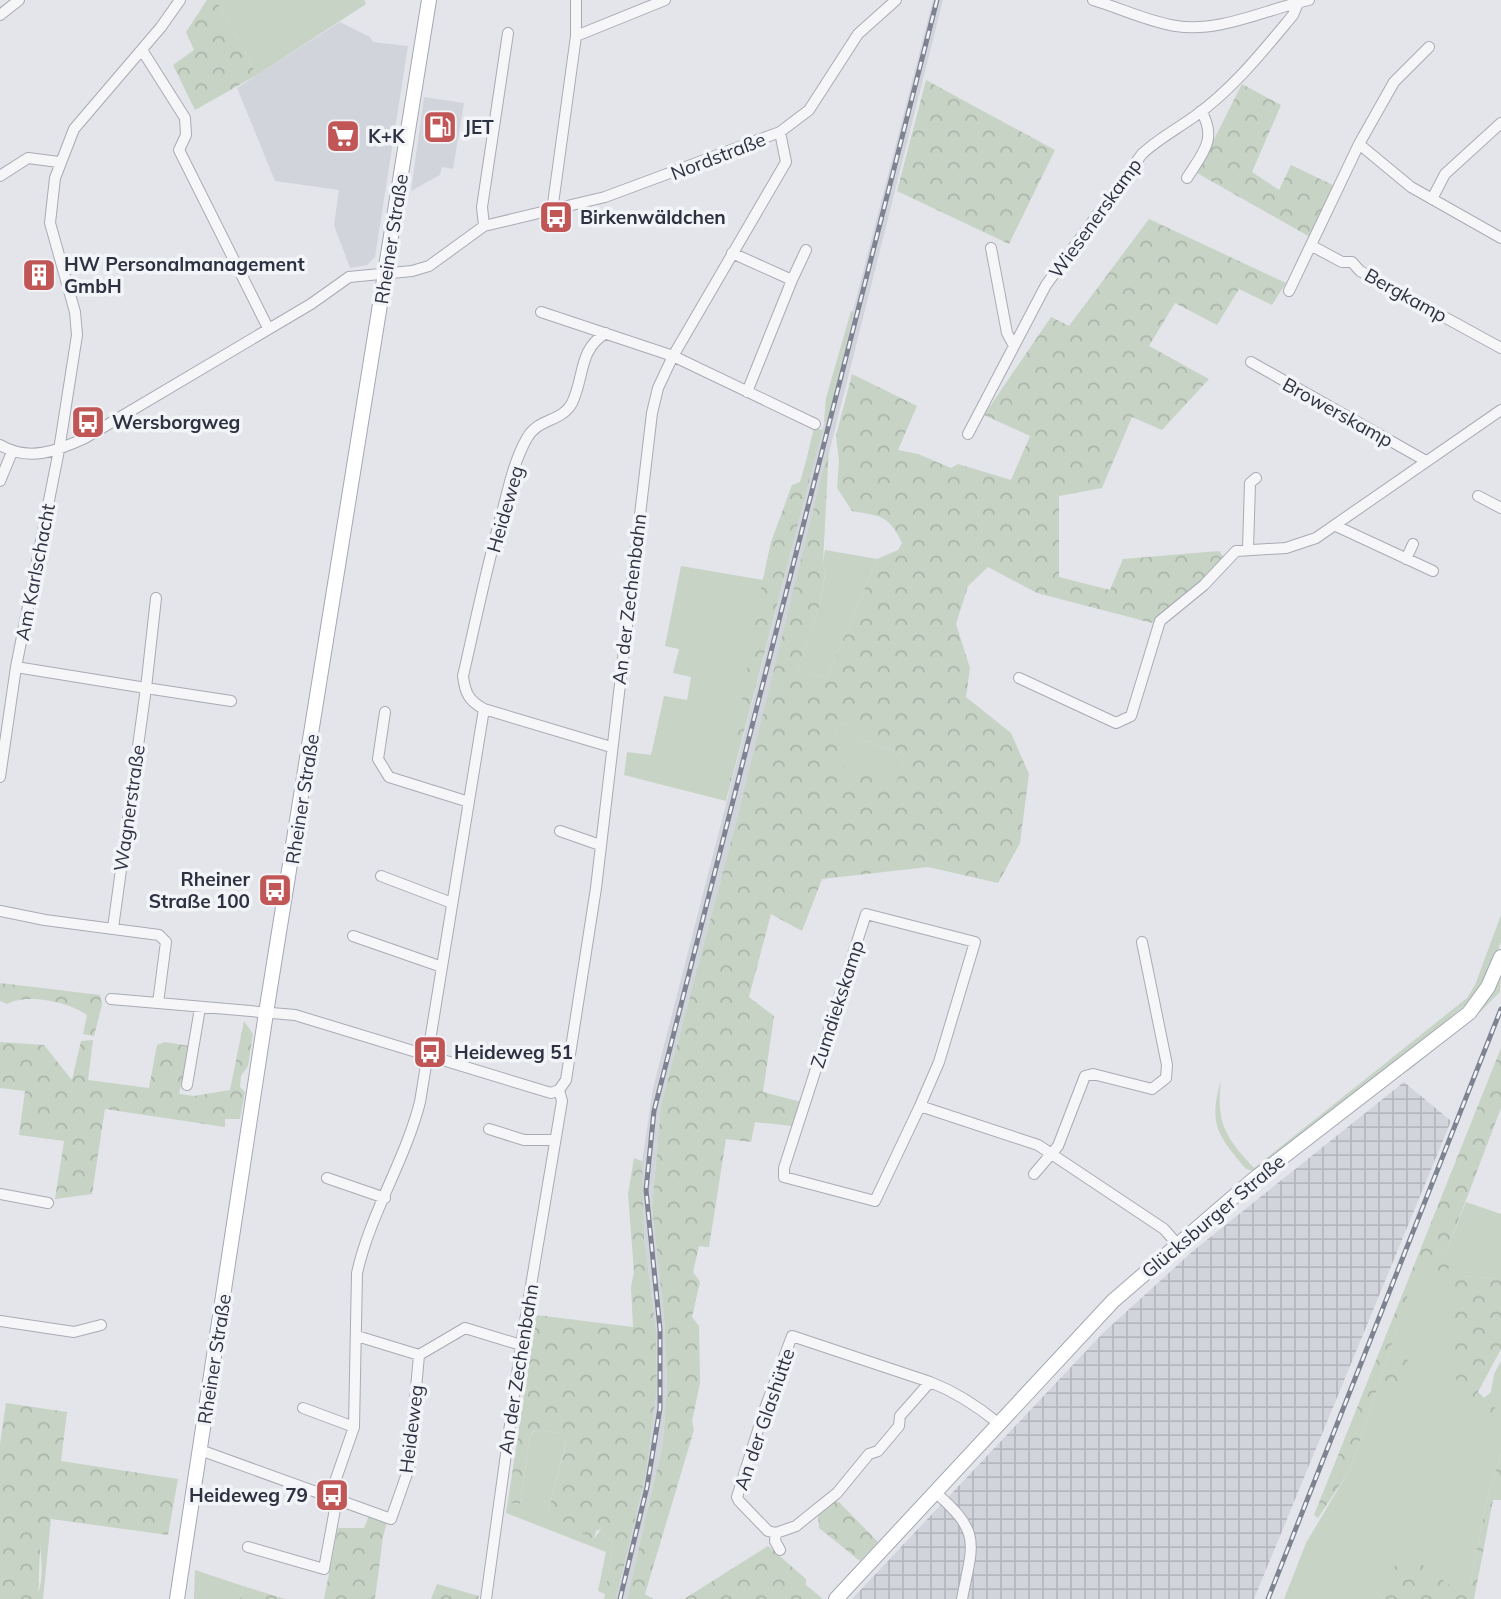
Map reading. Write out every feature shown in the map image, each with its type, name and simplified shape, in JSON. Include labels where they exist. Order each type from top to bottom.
[{"type":"main road","name":"Rheiner Straße","points":[[177,1599],[266,1013],[429,0]]},
{"type":"main road","name":"Glücksburger Straße","points":[[836,1599],[1113,1301],[1253,1180],[1469,1013],[1488,987],[1501,957]]},
{"type":"street","points":[[0,15],[19,0]]},
{"type":"street","name":"Am Karlschacht","points":[[0,777],[16,667],[59,450],[77,335],[75,312],[50,223],[59,162],[74,129],[142,50],[180,0]]},
{"type":"street","points":[[552,211],[576,36],[576,0]]},
{"type":"street","points":[[576,36],[665,0]]},
{"type":"street","name":"Nordstraße","points":[[386,273],[429,266],[484,226],[552,211],[660,179],[780,132],[809,110],[858,34],[896,0]]},
{"type":"street","points":[[1093,0],[1175,26],[1195,27],[1217,26],[1303,1]]},
{"type":"street","name":"Wiesenerskamp","points":[[968,434],[1046,285],[1142,154],[1201,111],[1238,79],[1303,1]]},
{"type":"street","points":[[484,226],[482,207],[508,33]]},
{"type":"street","points":[[1289,291],[1359,144],[1394,82],[1429,47]]},
{"type":"street","points":[[142,50],[185,118],[186,135],[179,150],[268,328]]},
{"type":"street","points":[[1186,178],[1206,146],[1210,132],[1201,111]]},
{"type":"street","points":[[1432,199],[1445,174],[1501,123]]},
{"type":"street","name":"An der Zechenbahn","points":[[486,1599],[521,1345],[562,1101],[559,1090],[566,1080],[600,845],[652,413],[658,388],[673,356],[786,162],[780,132]]},
{"type":"street","points":[[1359,144],[1411,187],[1501,238]]},
{"type":"street","points":[[0,176],[28,158],[59,162]]},
{"type":"street","name":"Bergkamp","points":[[1312,246],[1342,262],[1352,262],[1360,271],[1501,348]]},
{"type":"street","points":[[991,248],[1007,333],[1014,346]]},
{"type":"street","points":[[747,392],[806,250]]},
{"type":"street","points":[[732,253],[792,280]]},
{"type":"street","points":[[0,444],[12,452],[40,454],[59,450],[85,438],[312,304],[349,277],[386,273]]},
{"type":"street","points":[[541,312],[673,356],[814,424]]},
{"type":"street","name":"Heideweg","points":[[484,709],[472,702],[465,691],[463,676],[513,473],[527,438],[536,425],[564,414],[572,403],[589,346],[606,333]]},
{"type":"street","name":"Browerskamp","points":[[1251,362],[1426,461]]},
{"type":"street","points":[[1019,678],[1116,723],[1126,721],[1131,716],[1160,621],[1204,585],[1236,551],[1304,544],[1336,526],[1426,461],[1500,414]]},
{"type":"street","points":[[0,481],[12,452]]},
{"type":"street","points":[[1248,549],[1250,482],[1256,478]]},
{"type":"street","points":[[1478,496],[1501,508]]},
{"type":"street","points":[[1336,526],[1433,571]]},
{"type":"street","points":[[1406,559],[1413,544]]},
{"type":"street","name":"Wagnerstraße","points":[[113,928],[156,598]]},
{"type":"street","points":[[16,667],[231,701]]},
{"type":"street","points":[[248,1547],[324,1569],[335,1509],[330,1496],[354,1427],[359,1263],[412,1132],[428,1054],[484,709],[611,747]]},
{"type":"street","points":[[386,712],[378,759],[389,777],[469,802]]},
{"type":"street","points":[[560,831],[600,845]]},
{"type":"street","points":[[381,876],[452,903]]},
{"type":"street","points":[[0,911],[164,937],[159,1003]]},
{"type":"street","name":"Zumdiekskamp","points":[[866,914],[975,942],[939,1062],[920,1106],[875,1200],[784,1177],[784,1168],[866,914]]},
{"type":"street","points":[[353,936],[442,967]]},
{"type":"street","points":[[1034,1174],[1052,1155],[1085,1076],[1093,1074],[1152,1089],[1166,1079],[1167,1065],[1142,942]]},
{"type":"street","points":[[111,999],[295,1015],[551,1093],[559,1090]]},
{"type":"street","points":[[187,1086],[200,1008]]},
{"type":"street","points":[[920,1106],[1038,1145],[1164,1229],[1178,1245]]},
{"type":"street","points":[[489,1129],[524,1140],[555,1140]]},
{"type":"street","points":[[327,1178],[385,1198]]},
{"type":"street","points":[[0,1194],[48,1203]]},
{"type":"street","points":[[0,1321],[74,1332],[101,1325]]},
{"type":"street","points":[[357,1336],[419,1355],[465,1328],[521,1345]]},
{"type":"street","name":"An der Glashütte","points":[[776,1533],[756,1520],[737,1497],[792,1336],[930,1382],[968,1399],[998,1423]]},
{"type":"street","name":"Heideweg","points":[[200,1450],[391,1519],[409,1468],[419,1355]]},
{"type":"street","points":[[780,1550],[775,1541],[776,1533],[796,1526],[837,1493],[869,1454],[878,1451],[899,1426],[900,1416],[930,1382]]},
{"type":"street","points":[[303,1408],[354,1427]]},
{"type":"street","points":[[935,1492],[961,1515],[971,1537],[962,1599]]},
{"type":"shaded area","points":[[933,0],[943,0],[738,815],[661,1105],[652,1207],[664,1316],[667,1385],[663,1441],[627,1599],[616,1599],[646,1474],[657,1389],[656,1330],[644,1237],[642,1192],[642,1162],[653,1088]]},
{"type":"shaded area","points":[[340,22],[370,37],[373,42],[408,46],[375,257],[367,265],[350,268],[334,225],[339,190],[275,181],[237,88]]},
{"type":"shaded area","points":[[424,97],[464,103],[453,169],[442,167],[440,175],[411,191]]},
{"type":"shaded area","points":[[1404,1082],[1451,1121],[1254,1599],[852,1599],[1104,1332],[1193,1251]]},
{"type":"green space","points":[[207,0],[216,0],[257,75],[195,110],[173,65],[194,50],[186,32]]},
{"type":"green space","points":[[216,0],[364,0],[366,4],[257,75]]},
{"type":"green space","points":[[926,80],[1055,150],[1009,244],[897,191]]},
{"type":"green space","points":[[1242,84],[1281,105],[1252,172],[1279,190],[1291,165],[1335,186],[1310,237],[1197,173]]},
{"type":"green space","points":[[1149,219],[1286,283],[1272,305],[1239,289],[1217,325],[1175,303],[1149,346],[1209,379],[1162,430],[1132,417],[1102,488],[1059,496],[1059,577],[1110,590],[1123,559],[1219,551],[1226,560],[1175,607],[1152,623],[1037,593],[988,567],[968,586],[956,624],[970,668],[966,697],[1011,733],[1029,774],[1020,843],[998,883],[928,867],[822,879],[802,931],[771,914],[749,997],[774,1016],[763,1092],[801,1102],[793,1126],[755,1122],[751,1142],[726,1139],[709,1247],[699,1246],[693,1272],[700,1282],[692,1317],[699,1326],[700,1383],[692,1421],[694,1430],[645,1594],[653,1599],[627,1599],[663,1442],[667,1385],[664,1316],[652,1207],[661,1105],[738,815],[829,446],[823,563],[826,568],[820,604],[797,670],[827,678],[877,559],[898,550],[902,543],[893,527],[883,518],[852,511],[837,488],[839,461],[836,436],[852,374],[917,406],[898,450],[918,454],[951,468],[958,464],[1011,480],[1030,436],[984,415],[1051,317],[1069,326]],"holes":[[[836,723],[860,727],[858,738],[903,754],[905,760],[895,785],[838,764]]]},
{"type":"green space","points":[[851,311],[854,312],[828,419],[824,423],[826,398]]},
{"type":"green space","points":[[814,428],[823,430],[815,459],[806,461]]},
{"type":"green space","points":[[815,459],[726,801],[758,602],[771,542],[792,485],[800,482],[806,461]]},
{"type":"green space","points":[[825,550],[877,559],[827,678],[797,670],[820,604],[826,569],[823,563]]},
{"type":"green space","points":[[681,566],[763,580],[726,801],[624,775],[627,752],[651,755],[664,696],[687,700],[691,677],[673,673],[679,649],[665,646]]},
{"type":"green space","points":[[836,723],[861,727],[858,738],[903,754],[905,760],[895,786],[837,764]]},
{"type":"green space","points":[[1501,915],[1501,942],[1489,972],[1472,999],[1254,1171],[1246,1169],[1228,1147],[1218,1129],[1215,1108],[1221,1080],[1220,1108],[1225,1128],[1229,1138],[1254,1168],[1467,998],[1475,985]]},
{"type":"green space","points":[[1501,971],[1500,992],[1407,1072]]},
{"type":"green space","points":[[0,983],[100,995],[102,1005],[94,1036],[83,1034],[87,1015],[70,1006],[36,999],[7,1004],[0,1001]]},
{"type":"green space","points":[[244,1021],[253,1034],[248,1066],[241,1076],[240,1087],[245,1092],[240,1119],[225,1119],[225,1127],[105,1109],[92,1194],[55,1199],[64,1141],[19,1135],[25,1091],[0,1088],[0,1042],[44,1045],[72,1080],[81,1041],[93,1040],[88,1080],[149,1088],[157,1045],[165,1042],[190,1046],[179,1094],[194,1096],[230,1090]]},
{"type":"green space","points":[[1501,1048],[1501,1108],[1447,1250],[1435,1254],[1450,1266],[1444,1275],[1419,1262],[1357,1450],[1347,1474],[1318,1518],[1314,1515]]},
{"type":"green space","points":[[634,1158],[642,1161],[644,1237],[656,1330],[657,1389],[646,1474],[616,1599],[604,1599],[613,1545],[601,1529],[596,1531],[594,1539],[574,1530],[572,1523],[555,1520],[548,1512],[566,1443],[560,1433],[534,1430],[530,1436],[520,1504],[510,1503],[509,1494],[536,1315],[633,1327],[631,1287],[634,1272],[628,1194]]},
{"type":"green space","points":[[1466,1202],[1501,1214],[1501,1279],[1464,1276],[1477,1404],[1491,1392],[1494,1374],[1501,1361],[1501,1453],[1487,1499],[1470,1584],[1457,1592],[1378,1594],[1383,1599],[1284,1599],[1306,1543],[1347,1474],[1357,1450],[1419,1261],[1444,1275],[1439,1257],[1434,1254],[1447,1250]]},
{"type":"green space","points":[[1464,1276],[1501,1279],[1501,1349],[1478,1392],[1501,1413],[1501,1424],[1468,1398],[1456,1379],[1452,1354],[1454,1289],[1455,1280]]},
{"type":"green space","points":[[1391,1360],[1408,1360],[1409,1368],[1397,1389],[1391,1391],[1385,1387],[1385,1370]]},
{"type":"green space","points":[[6,1403],[67,1412],[61,1461],[178,1479],[168,1535],[51,1519],[41,1543],[38,1594],[33,1599],[0,1599],[0,1444]]},
{"type":"green space","points":[[535,1430],[560,1433],[566,1442],[548,1512],[573,1523],[594,1539],[601,1529],[613,1545],[605,1594],[598,1591],[606,1552],[506,1513],[509,1494],[510,1503],[520,1504],[530,1436]]},
{"type":"green space","points":[[1501,1453],[1501,1500],[1493,1500],[1474,1599],[1383,1599],[1378,1594],[1382,1573],[1412,1557],[1457,1591],[1470,1584],[1487,1499]]},
{"type":"green space","points":[[833,1501],[839,1502],[878,1542],[860,1561],[819,1528],[818,1515]]},
{"type":"green space","points":[[369,1516],[387,1522],[375,1599],[324,1599],[338,1528],[364,1528]]},
{"type":"green space","points":[[51,1519],[43,1599],[33,1599],[41,1580],[42,1537]]},
{"type":"green space","points":[[768,1546],[806,1579],[806,1585],[823,1599],[684,1599]]},
{"type":"green space","points":[[195,1570],[243,1586],[240,1599],[194,1599]]},
{"type":"green space","points":[[437,1584],[479,1596],[478,1599],[431,1599]]},
{"type":"green space","points":[[243,1586],[285,1599],[240,1599]]},
{"type":"railway","points":[[620,1599],[647,1487],[660,1408],[660,1329],[646,1190],[654,1111],[937,0]]},
{"type":"railway","points":[[1268,1599],[1501,1009]]},
{"type":"place","name":"JET","points":[[440,127]]},
{"type":"place","name":"K+K","points":[[343,136]]},
{"type":"place","name":"Birkenwäldchen","points":[[556,217]]},
{"type":"place","name":"HW Personalmanagement GmbH","points":[[39,275]]},
{"type":"place","name":"Wersborgweg","points":[[88,422]]},
{"type":"place","name":"Rheiner Straße 100","points":[[275,890]]},
{"type":"place","name":"Heideweg 51","points":[[430,1052]]},
{"type":"place","name":"Heideweg 79","points":[[332,1495]]}]
